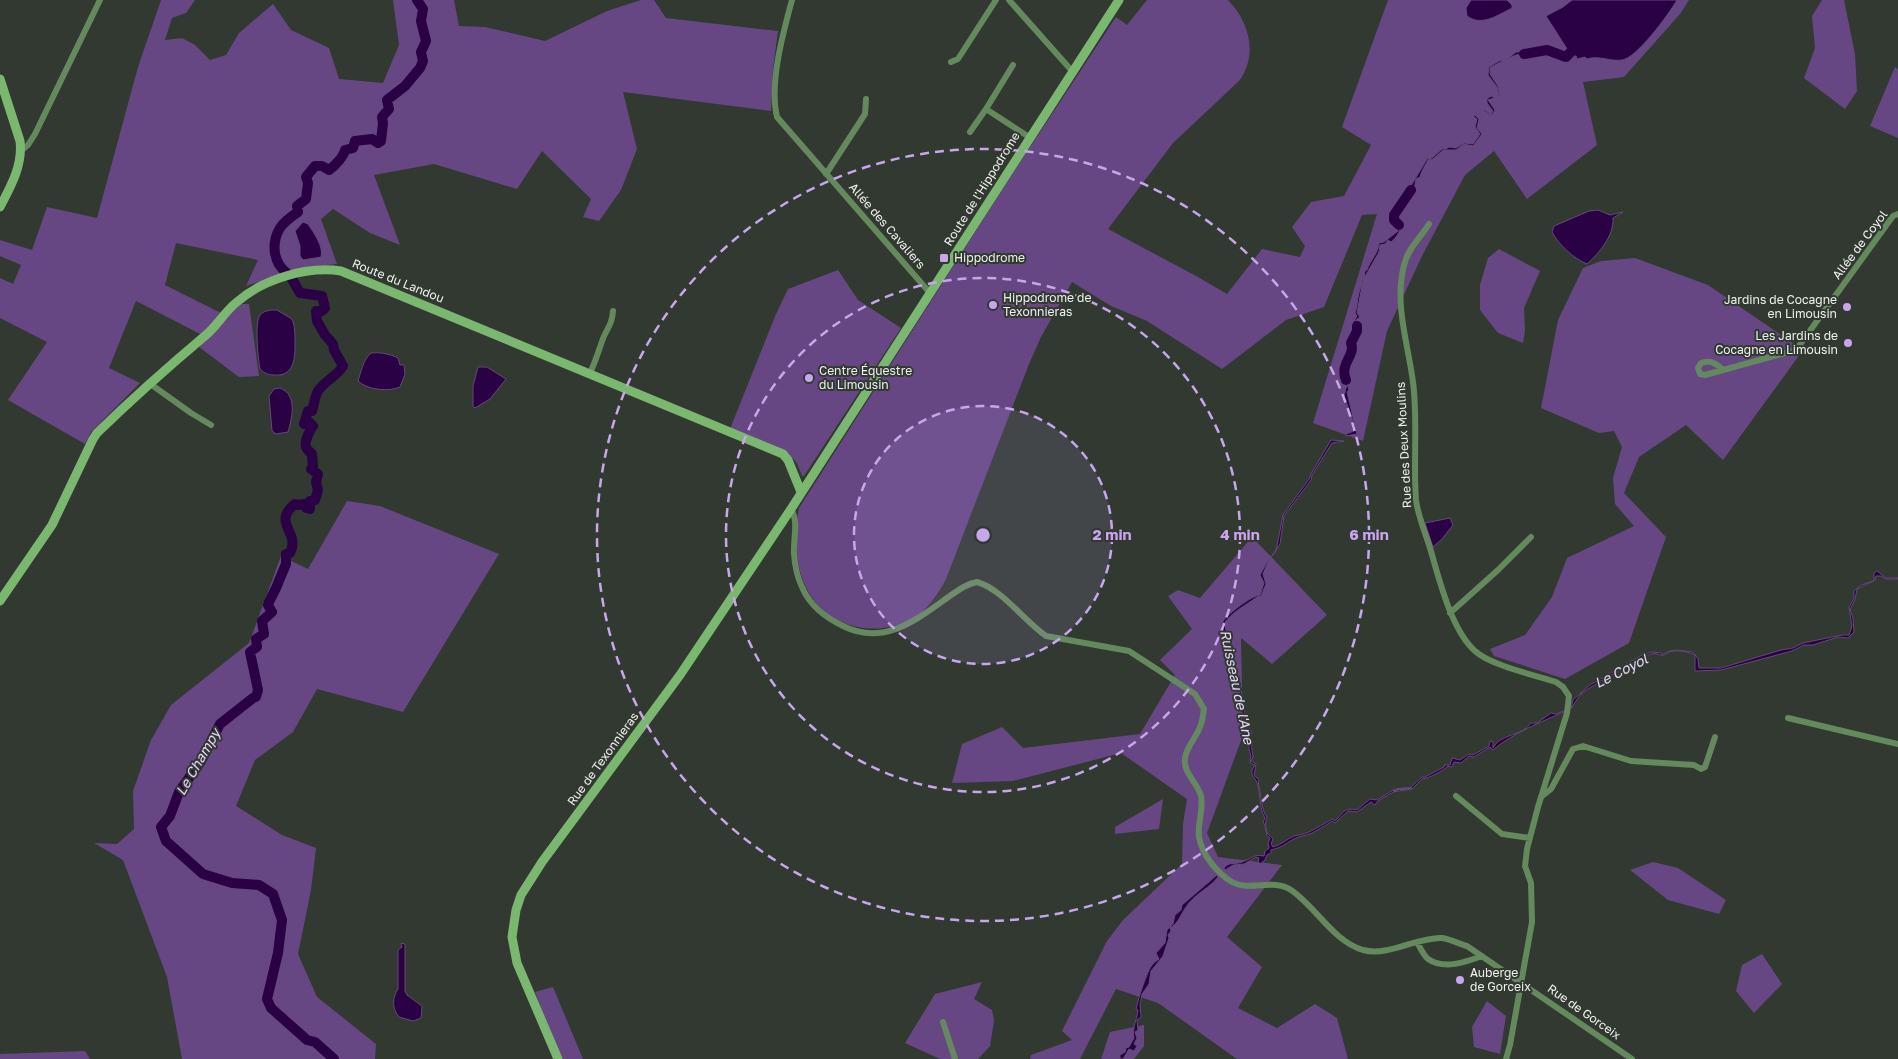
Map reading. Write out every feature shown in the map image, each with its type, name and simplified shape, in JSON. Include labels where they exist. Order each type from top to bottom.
[{"type":"main road","name":"Route de l'Hippodrome","points":[[802,492],[1119,0]]},
{"type":"main road","points":[[0,79],[22,150],[18,170],[0,207]]},
{"type":"main road","name":"Route du Landou","points":[[0,601],[52,525],[92,439],[149,383],[210,332],[235,303],[247,294],[268,283],[294,275],[330,269],[341,271],[783,454],[788,460],[802,492]]},
{"type":"main road","name":"Rue de Texonnieras","points":[[558,1059],[517,963],[512,937],[516,910],[521,895],[542,862],[680,675],[802,492]]},
{"type":"street","points":[[22,150],[28,145],[34,134],[100,0]]},
{"type":"street","name":"Allée des Cavaliers","points":[[792,0],[780,44],[774,104],[777,118],[930,293]]},
{"type":"street","points":[[951,62],[958,59],[996,0]]},
{"type":"street","points":[[1010,0],[1072,71]]},
{"type":"street","points":[[970,132],[1013,65]]},
{"type":"street","points":[[826,174],[865,114],[866,100]]},
{"type":"street","points":[[986,109],[1029,137]]},
{"type":"street","name":"Allée de Coyol","points":[[1723,370],[1796,350],[1893,216],[1898,214]]},
{"type":"street","name":"Rue des Deux Moulins","points":[[1429,224],[1411,247],[1404,263],[1401,290],[1406,347],[1413,382],[1417,503],[1450,612],[1468,644],[1475,652],[1487,660],[1556,682],[1563,687],[1569,696],[1568,713],[1540,797],[1525,866],[1531,883],[1532,922],[1522,983],[1506,1059]]},
{"type":"street","points":[[590,373],[598,357],[604,336],[612,324],[613,311]]},
{"type":"street","points":[[149,383],[211,425]]},
{"type":"street","name":"Rue de Gorceix","points":[[791,509],[795,519],[794,553],[796,574],[802,588],[817,609],[825,616],[847,628],[878,633],[898,629],[919,618],[964,586],[977,582],[996,592],[1034,628],[1046,636],[1129,651],[1195,694],[1204,709],[1201,724],[1189,746],[1185,759],[1186,771],[1201,794],[1202,807],[1199,837],[1207,858],[1220,874],[1233,883],[1245,886],[1274,884],[1286,887],[1300,896],[1350,944],[1364,950],[1378,951],[1443,938],[1467,946],[1632,1059]]},
{"type":"street","points":[[1450,612],[1498,570],[1531,537]]},
{"type":"street","points":[[1788,718],[1898,744]]},
{"type":"street","points":[[1540,797],[1551,789],[1573,749],[1582,746],[1631,761],[1694,765],[1701,769],[1705,766],[1715,737]]},
{"type":"street","points":[[1456,796],[1502,834],[1530,838]]},
{"type":"street","points":[[1417,942],[1426,958],[1435,962],[1459,964],[1482,956]]},
{"type":"street","points":[[943,1022],[955,1059]]},
{"type":"shaded area","points":[[161,0],[195,0],[186,13],[172,18],[165,40],[182,38],[195,45],[210,60],[226,55],[239,33],[273,4],[291,30],[329,48],[339,79],[383,83],[399,45],[393,0],[454,0],[459,26],[485,27],[545,41],[607,11],[641,0],[654,0],[666,18],[778,31],[773,69],[771,111],[623,92],[637,149],[621,190],[599,221],[583,217],[591,199],[542,151],[517,189],[434,164],[374,175],[400,245],[370,233],[333,209],[321,219],[337,264],[306,267],[246,286],[258,260],[176,243],[165,285],[227,316],[242,304],[249,304],[259,376],[239,377],[199,347],[208,338],[136,301],[109,368],[140,383],[91,432],[85,444],[8,400],[47,342],[0,318],[0,278],[13,284],[21,265],[0,256],[0,240],[32,250],[47,207],[97,218],[138,67]]},
{"type":"shaded area","points":[[1147,0],[1228,0],[1235,8],[1246,28],[1249,38],[1249,59],[1246,70],[1240,80],[1173,143],[1108,229],[1227,294],[1262,249],[1300,257],[1305,246],[1292,227],[1311,202],[1344,196],[1371,145],[1342,127],[1388,0],[1689,0],[1680,14],[1624,77],[1583,82],[1597,145],[1527,199],[1494,151],[1465,175],[1422,256],[1387,331],[1363,441],[1313,423],[1377,214],[1362,215],[1324,307],[1286,320],[1222,369],[1147,321],[1111,306],[1072,282],[1041,337],[1029,364],[946,579],[937,594],[923,611],[900,624],[885,628],[869,628],[839,621],[815,601],[802,579],[796,548],[796,527],[799,508],[1009,179],[1116,17],[1127,25]]},
{"type":"shaded area","points":[[1822,0],[1844,0],[1855,54],[1857,91],[1845,109],[1804,78],[1815,48],[1812,16]]},
{"type":"shaded area","points":[[1895,67],[1898,69],[1898,138],[1870,126]]},
{"type":"shaded area","points":[[1499,249],[1540,271],[1524,308],[1525,331],[1523,343],[1498,333],[1480,310],[1480,285],[1488,258]]},
{"type":"shaded area","points":[[1635,258],[1708,285],[1803,350],[1723,460],[1686,425],[1639,457],[1624,493],[1666,537],[1629,643],[1565,679],[1494,656],[1490,649],[1525,635],[1552,597],[1567,558],[1634,526],[1615,504],[1613,478],[1622,447],[1614,431],[1599,433],[1541,408],[1558,320],[1583,268],[1601,261]]},
{"type":"shaded area","name":"Centre Équestre du Limousin","points":[[838,270],[858,300],[901,328],[804,476],[802,476],[797,463],[786,451],[730,429],[776,314],[788,289]]},
{"type":"shaded area","points":[[347,501],[380,506],[499,554],[403,712],[317,689],[293,732],[255,760],[236,806],[282,835],[316,848],[311,890],[298,954],[317,997],[376,1044],[375,1059],[182,1059],[167,977],[123,860],[94,843],[117,844],[134,829],[133,791],[151,740],[171,705],[249,643],[281,556],[308,569]]},
{"type":"shaded area","points":[[1252,537],[1327,615],[1272,664],[1241,638],[1243,735],[1207,833],[1218,857],[1282,865],[1227,937],[1262,967],[1238,1008],[1277,1028],[1315,1004],[1337,1018],[1348,1059],[1237,1059],[1158,1003],[1116,989],[1080,1059],[1030,1059],[1031,1055],[1072,1040],[1062,1031],[1107,941],[1123,920],[1182,864],[1183,824],[1187,799],[1121,753],[1013,781],[952,783],[962,744],[1002,727],[1023,748],[1140,734],[1175,675],[1160,660],[1192,629],[1168,596],[1178,590],[1200,598]]},
{"type":"shaded area","points":[[1163,799],[1159,829],[1115,834],[1115,827]]},
{"type":"shaded area","points":[[1653,862],[1678,868],[1726,900],[1719,914],[1668,900],[1630,870]]},
{"type":"shaded area","points":[[1762,954],[1782,984],[1754,1013],[1736,991],[1742,965]]},
{"type":"shaded area","points":[[982,982],[974,999],[992,1010],[994,1021],[990,1046],[978,1059],[940,1059],[905,1043],[935,994]]},
{"type":"shaded area","points":[[553,987],[583,1059],[560,1059],[535,992]]},
{"type":"shaded area","points":[[1487,1001],[1506,1016],[1500,1054],[1474,1047],[1472,1027]]},
{"type":"shaded area","points":[[1144,1025],[1144,1046],[1134,1059],[1101,1059],[1110,1032]]},
{"type":"shaded area","points":[[85,1051],[90,1059],[0,1059],[0,1054]]},
{"type":"water","points":[[1471,0],[1507,0],[1512,5],[1512,8],[1496,17],[1478,20],[1467,16],[1466,8]]},
{"type":"water","points":[[1572,0],[1677,0],[1644,44],[1628,57],[1618,60],[1587,59],[1585,57],[1577,59],[1576,56],[1572,56],[1546,16]]},
{"type":"water","points":[[1546,48],[1561,55],[1566,54],[1568,58],[1547,51],[1539,51],[1533,55],[1529,53],[1516,55],[1508,59],[1516,52],[1536,52]]},
{"type":"water","points":[[1504,60],[1490,68],[1490,74],[1498,86],[1500,96],[1497,97],[1499,96],[1497,87],[1488,75],[1489,67]]},
{"type":"water","points":[[1491,96],[1495,98],[1488,100],[1495,110],[1492,115],[1484,111],[1475,115],[1479,119],[1477,128],[1482,134],[1473,146],[1464,144],[1456,150],[1443,150],[1433,159],[1428,160],[1420,177],[1416,179],[1415,185],[1404,200],[1427,159],[1432,158],[1442,149],[1456,148],[1464,143],[1473,144],[1480,134],[1475,127],[1477,119],[1474,115],[1485,110],[1491,114],[1493,111],[1487,103],[1487,99]]},
{"type":"water","points":[[1598,210],[1610,215],[1623,212],[1613,218],[1613,225],[1608,238],[1587,264],[1567,251],[1552,232],[1554,226],[1589,211]]},
{"type":"water","points":[[1394,215],[1401,225],[1399,232],[1391,242],[1388,240],[1385,244],[1380,245],[1379,252],[1363,280],[1357,313],[1360,317],[1355,323],[1358,327],[1358,332],[1352,343],[1353,347],[1351,355],[1352,357],[1348,359],[1344,374],[1349,390],[1347,392],[1357,434],[1346,436],[1346,434],[1354,431],[1352,418],[1344,396],[1347,384],[1342,377],[1345,359],[1352,348],[1350,343],[1355,333],[1353,323],[1357,316],[1355,313],[1358,295],[1365,271],[1376,253],[1379,243],[1384,242],[1398,231],[1397,223],[1391,221]]},
{"type":"water","points":[[303,222],[308,224],[318,240],[322,253],[321,257],[303,260],[300,256],[300,246],[295,231]]},
{"type":"water","points":[[277,310],[292,319],[295,330],[295,354],[292,365],[286,373],[272,375],[260,369],[257,327],[262,313]]},
{"type":"water","points":[[371,353],[392,355],[398,358],[400,365],[404,365],[405,374],[400,387],[395,389],[378,389],[358,381],[364,363]]},
{"type":"water","points":[[478,367],[487,367],[506,379],[490,399],[475,408],[473,406],[473,386]]},
{"type":"water","points":[[280,388],[286,391],[289,396],[292,414],[288,432],[276,434],[272,431],[269,396],[274,389]]},
{"type":"water","points":[[1331,440],[1344,441],[1332,443],[1312,475],[1311,480],[1284,516],[1280,544],[1276,550],[1283,515],[1309,479]]},
{"type":"water","points":[[1450,518],[1453,525],[1433,547],[1425,523]]},
{"type":"water","points":[[1272,555],[1263,574],[1266,584],[1261,596],[1240,608],[1225,622],[1227,639],[1242,694],[1247,722],[1252,733],[1250,736],[1253,757],[1251,761],[1256,764],[1254,775],[1259,780],[1262,806],[1267,817],[1266,830],[1273,839],[1271,844],[1273,847],[1294,836],[1309,832],[1332,819],[1335,821],[1344,811],[1349,809],[1357,810],[1370,799],[1377,800],[1393,790],[1409,789],[1422,777],[1444,767],[1444,765],[1450,765],[1452,758],[1460,760],[1469,754],[1473,755],[1489,746],[1490,741],[1493,742],[1493,748],[1500,740],[1523,730],[1531,723],[1537,723],[1551,713],[1556,714],[1566,711],[1518,733],[1493,750],[1490,747],[1474,757],[1469,756],[1461,763],[1454,762],[1452,767],[1448,766],[1436,774],[1422,779],[1412,789],[1393,792],[1375,805],[1371,802],[1357,812],[1348,811],[1335,823],[1332,821],[1312,833],[1271,850],[1271,853],[1260,864],[1259,858],[1256,857],[1244,864],[1233,865],[1225,870],[1224,868],[1230,864],[1246,861],[1255,856],[1264,856],[1265,851],[1269,848],[1270,838],[1267,836],[1263,822],[1265,818],[1261,808],[1258,784],[1252,775],[1255,765],[1250,763],[1251,757],[1247,739],[1249,734],[1242,712],[1239,690],[1234,683],[1228,658],[1223,633],[1223,621],[1240,605],[1260,595],[1264,583],[1260,575]]},
{"type":"water","points":[[1877,571],[1886,578],[1898,578],[1886,579],[1876,576],[1874,580],[1874,573]]},
{"type":"water","points":[[1871,582],[1857,589],[1855,600],[1850,609],[1854,632],[1848,638],[1838,637],[1813,645],[1804,645],[1792,651],[1721,670],[1695,671],[1695,655],[1686,652],[1672,651],[1662,656],[1651,654],[1585,691],[1571,709],[1573,700],[1590,685],[1642,655],[1652,652],[1661,653],[1662,655],[1673,650],[1693,652],[1698,659],[1699,668],[1721,668],[1793,648],[1803,643],[1849,635],[1852,626],[1849,607],[1854,599],[1854,591],[1861,585]]},
{"type":"water","points":[[1217,875],[1218,877],[1215,881],[1189,902],[1177,921],[1170,928],[1171,931],[1168,935],[1169,938],[1163,956],[1151,971],[1149,984],[1142,994],[1140,1005],[1141,1017],[1137,1020],[1138,1030],[1135,1032],[1137,1038],[1134,1044],[1137,1046],[1134,1051],[1129,1049],[1123,1059],[1120,1059],[1120,1055],[1125,1052],[1134,1038],[1134,1027],[1138,1010],[1136,1009],[1141,992],[1151,967],[1159,959],[1156,953],[1165,943],[1167,930],[1173,924],[1175,915],[1181,910],[1182,905]]},
{"type":"water","points":[[401,943],[405,944],[405,991],[407,995],[422,1006],[421,1018],[413,1021],[399,1017],[394,1007],[398,989],[398,950],[402,947]]},
{"type":"waterway","name":"Le Champy","points":[[287,273],[282,269],[276,258],[275,240],[282,226],[298,212],[297,206],[306,199],[308,183],[306,177],[315,166],[322,166],[329,170],[339,161],[345,150],[353,148],[355,141],[372,139],[378,143],[381,141],[382,117],[389,109],[387,100],[405,86],[420,68],[423,61],[421,52],[426,41],[421,21],[423,9],[417,0]]},
{"type":"waterway","name":"Ruisseau de l'Ane","points":[[1524,54],[1547,50],[1566,57],[1578,44]]},
{"type":"waterway","name":"Ruisseau de l'Ane","points":[[1399,225],[1394,220],[1394,215],[1411,190]]},
{"type":"waterway","name":"Le Champy","points":[[292,279],[300,293],[322,296],[325,308],[322,311],[316,311],[317,321],[333,344],[334,350],[343,366],[318,391],[312,411],[308,411],[304,424],[309,422],[313,426],[308,436],[306,447],[312,454],[313,467],[311,469],[318,474],[316,482],[318,490],[315,500],[310,501],[310,509],[306,508],[304,504],[295,504],[288,511],[286,517],[292,546],[290,553],[286,554],[286,564],[268,605],[272,612],[262,621],[264,634],[256,639],[257,647],[250,652],[258,690],[256,697],[220,724],[201,761],[179,792],[170,816],[161,827],[166,841],[203,874],[232,883],[259,885],[273,894],[282,920],[278,953],[267,999],[271,1008],[307,1040],[315,1042],[334,1059]]},
{"type":"waterway","name":"Ruisseau de l'Ane","points":[[1346,380],[1344,374],[1346,364],[1357,326]]},
{"type":"waterway","name":"Le Coyol","points":[[1394,791],[1411,788]]},
{"type":"place","name":"Hippodrome","points":[[944,258]]},
{"type":"place","name":"Hippodrome de Texonnieras","points":[[993,305]]},
{"type":"place","name":"Jardins de Cocagne en Limousin","points":[[1847,307]]},
{"type":"place","name":"Les Jardins de Cocagne en Limousin","points":[[1848,343]]},
{"type":"place","name":"Centre Équestre du Limousin","points":[[809,378]]},
{"type":"place","name":"Auberge de Gorceix","points":[[1460,980]]}]
